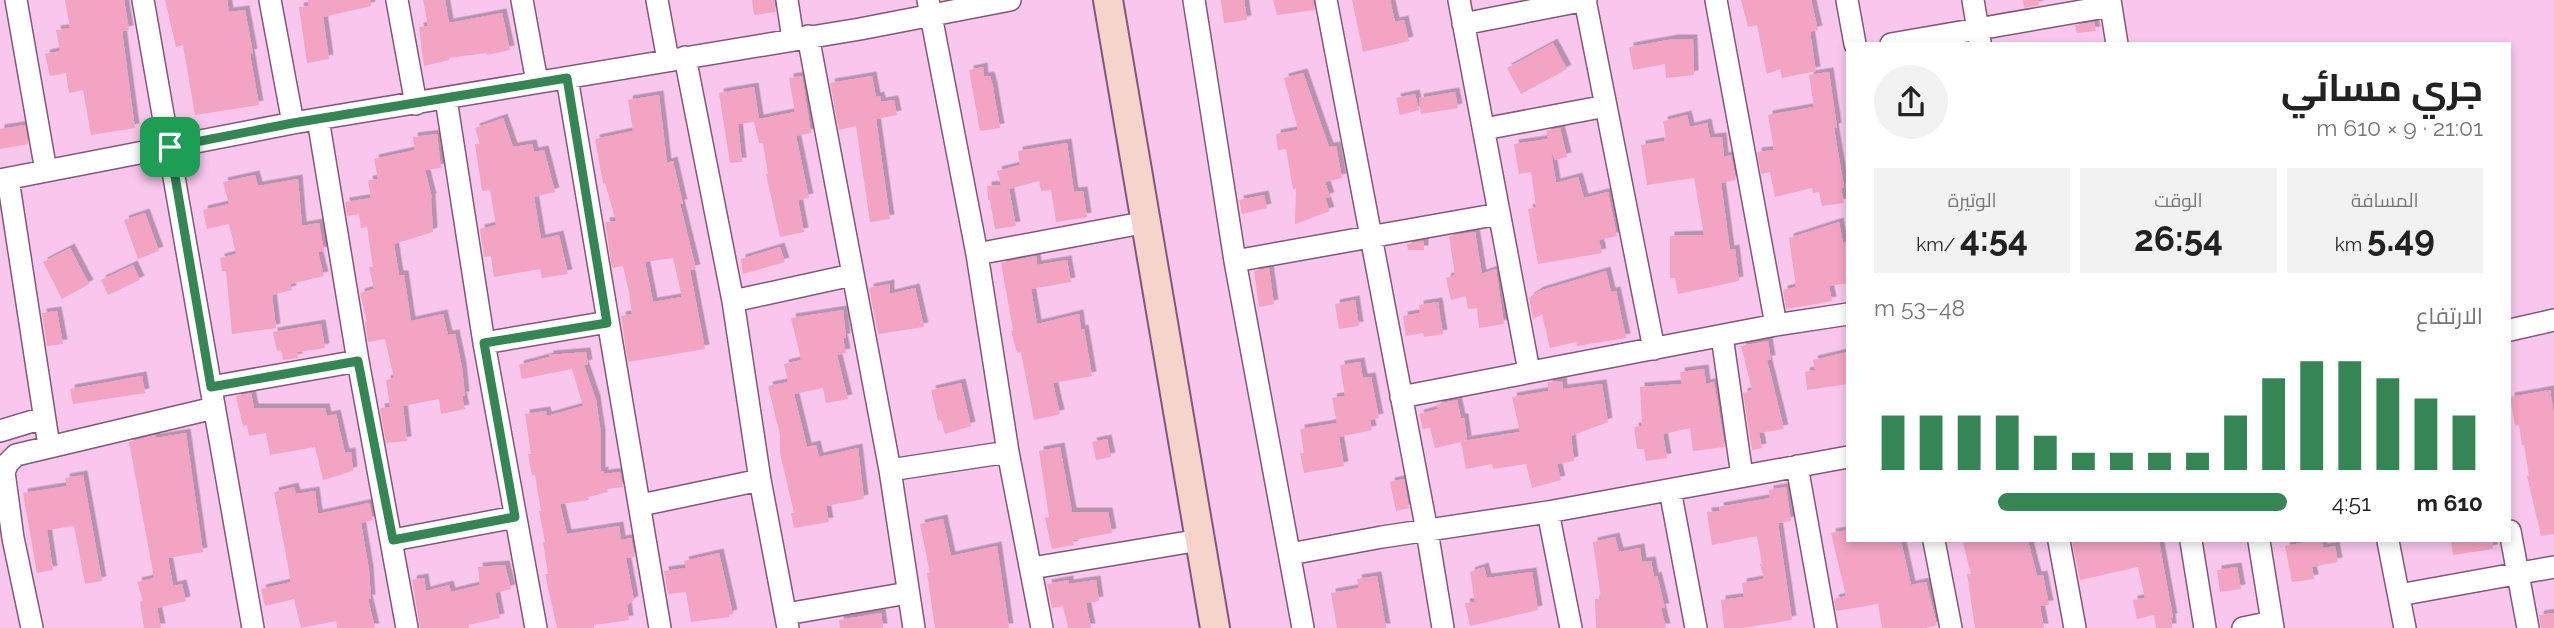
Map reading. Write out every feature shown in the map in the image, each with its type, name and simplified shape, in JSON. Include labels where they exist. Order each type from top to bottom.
[{"type":"street","points":[[16,0],[46,171]]},
{"type":"street","points":[[143,0],[253,628]]},
{"type":"street","points":[[270,0],[293,123]]},
{"type":"street","points":[[397,0],[416,104]]},
{"type":"street","points":[[522,0],[537,82]]},
{"type":"street","points":[[657,0],[677,59],[733,301],[760,480],[787,621],[908,593]]},
{"type":"street","points":[[787,0],[801,37],[852,275],[890,470],[914,628]]},
{"type":"street","points":[[48,446],[4,179],[293,123],[801,37],[929,8],[1010,0]]},
{"type":"street","points":[[1108,0],[1215,628]]},
{"type":"street","points":[[1194,0],[1236,261],[1303,628]]},
{"type":"street","points":[[1326,0],[1443,628]]},
{"type":"street","points":[[1459,0],[1529,371]]},
{"type":"street","points":[[1463,24],[1586,0],[1654,349]]},
{"type":"street","points":[[1716,0],[1776,325]]},
{"type":"street","points":[[1847,0],[1855,42]]},
{"type":"street","points":[[1973,0],[1979,37]]},
{"type":"street","points":[[1916,42],[1979,37],[2111,3],[2118,42]]},
{"type":"street","points":[[929,8],[977,254],[1008,452],[1042,628]]},
{"type":"street","points":[[567,78],[660,628]]},
{"type":"street","points":[[446,99],[484,343],[536,628]]},
{"type":"street","points":[[1484,129],[1606,106]]},
{"type":"street","points":[[318,120],[358,361],[393,540],[407,628]]},
{"type":"street","points":[[1236,261],[1499,214]]},
{"type":"street","points":[[977,254],[1147,222]]},
{"type":"street","points":[[733,301],[852,275]]},
{"type":"street","points":[[1401,397],[1776,325],[1846,314]]},
{"type":"street","points":[[2511,330],[2554,320]]},
{"type":"street","points":[[484,343],[607,323]]},
{"type":"street","points":[[1722,336],[1742,476]]},
{"type":"street","points":[[211,387],[358,361]]},
{"type":"street","points":[[32,628],[10,572],[13,538],[4,472],[8,463],[16,455],[48,446],[214,408]]},
{"type":"street","points":[[0,430],[43,418]]},
{"type":"street","points":[[890,470],[1008,452]]},
{"type":"street","points":[[1290,554],[1548,512],[1846,457]]},
{"type":"street","points":[[1797,466],[1826,628]]},
{"type":"street","points":[[641,505],[760,480]]},
{"type":"street","points":[[1670,490],[1696,628]]},
{"type":"street","points":[[1548,512],[1571,628]]},
{"type":"street","points":[[393,540],[515,517]]},
{"type":"street","points":[[2511,536],[2528,628]]},
{"type":"street","points":[[1032,568],[1200,540]]},
{"type":"street","points":[[1934,542],[1951,628]]},
{"type":"street","points":[[2059,542],[2075,628]]},
{"type":"street","points":[[2191,542],[2205,628]]},
{"type":"street","points":[[2243,628],[2272,625],[2259,542]]},
{"type":"street","points":[[2388,542],[2405,628]]},
{"type":"street","points":[[2399,595],[2554,566]]},
{"type":"building","points":[[65,0],[124,0],[129,30],[122,31],[135,128],[91,135],[83,90],[69,93],[66,73],[50,76],[45,54],[60,51],[56,30],[70,28]]},
{"type":"building","points":[[165,0],[227,0],[229,12],[245,10],[259,105],[195,115],[183,45],[176,47]]},
{"type":"building","points":[[308,0],[370,0],[371,6],[323,17],[329,59],[307,63],[299,7],[308,6]]},
{"type":"building","points":[[423,0],[445,0],[449,23],[502,13],[510,50],[449,58],[424,66],[419,27],[428,26]]},
{"type":"building","points":[[752,0],[774,0],[776,12],[754,15]]},
{"type":"building","points":[[1221,0],[1244,0],[1247,20],[1224,23]]},
{"type":"building","points":[[1273,0],[1313,0],[1315,10],[1277,15]]},
{"type":"building","points":[[1352,0],[1390,0],[1395,22],[1404,20],[1409,41],[1363,52]]},
{"type":"building","points":[[1741,0],[1811,0],[1818,30],[1810,32],[1816,71],[1782,78],[1780,69],[1767,74],[1757,25],[1748,27]]},
{"type":"building","points":[[2023,0],[2038,0],[2039,5],[2024,8]]},
{"type":"building","points":[[2094,22],[2096,31],[2077,33],[2075,25]]},
{"type":"building","points":[[1674,39],[1693,39],[1694,75],[1666,78],[1665,64],[1633,70],[1629,47]]},
{"type":"building","points":[[1553,43],[1567,69],[1521,94],[1507,68]]},
{"type":"building","points":[[983,67],[984,77],[990,76],[1000,128],[980,131],[969,70]]},
{"type":"building","points":[[1829,72],[1844,203],[1822,206],[1819,192],[1813,193],[1812,188],[1775,197],[1770,172],[1761,174],[1757,152],[1774,150],[1768,115],[1814,107],[1809,75]]},
{"type":"building","points":[[1303,73],[1329,147],[1336,146],[1342,178],[1325,182],[1330,197],[1325,198],[1330,211],[1295,224],[1296,188],[1293,189],[1286,149],[1278,150],[1276,134],[1298,130],[1284,78]]},
{"type":"building","points":[[802,76],[811,133],[796,136],[809,198],[798,200],[804,232],[780,237],[766,174],[763,143],[759,143],[754,122],[738,124],[742,162],[730,163],[719,93],[754,87],[759,119],[795,112],[789,78]]},
{"type":"building","points":[[872,76],[876,97],[880,96],[881,102],[894,100],[897,115],[876,119],[890,219],[870,222],[856,126],[839,130],[830,83]]},
{"type":"building","points":[[1455,92],[1458,108],[1421,114],[1419,98]]},
{"type":"building","points":[[1415,94],[1419,110],[1400,115],[1396,98]]},
{"type":"building","points":[[659,95],[667,163],[673,161],[683,204],[680,204],[696,269],[690,270],[705,349],[628,362],[621,316],[632,314],[629,292],[623,266],[612,268],[605,222],[616,221],[603,183],[595,139],[633,131],[628,100]],"holes":[[[673,258],[682,297],[653,302],[645,262]]]},
{"type":"building","points":[[1687,115],[1690,127],[1707,123],[1710,138],[1722,137],[1724,157],[1731,155],[1736,180],[1721,183],[1730,250],[1735,249],[1739,281],[1678,294],[1675,278],[1670,278],[1670,236],[1704,235],[1694,178],[1647,185],[1641,145],[1665,141],[1663,121]]},
{"type":"building","points":[[503,118],[513,147],[532,144],[534,152],[544,150],[555,192],[534,197],[541,239],[559,235],[568,274],[542,278],[540,269],[494,277],[491,256],[484,257],[480,229],[496,225],[490,190],[482,191],[475,144],[480,144],[475,128]]},
{"type":"building","points":[[25,125],[28,144],[0,149],[0,129]]},
{"type":"building","points":[[1560,128],[1567,157],[1555,160],[1551,151],[1556,183],[1578,177],[1584,198],[1608,192],[1617,236],[1599,240],[1602,253],[1538,264],[1528,209],[1536,207],[1531,172],[1519,174],[1514,144],[1548,139],[1546,131]]},
{"type":"building","points":[[437,134],[441,168],[425,170],[432,198],[433,232],[394,244],[399,275],[404,275],[411,321],[443,314],[448,335],[455,334],[462,367],[465,409],[441,414],[439,399],[403,406],[407,441],[386,443],[380,408],[390,407],[386,380],[394,378],[385,339],[368,342],[367,322],[360,293],[374,289],[369,267],[373,267],[367,227],[361,228],[359,214],[347,216],[345,202],[371,198],[368,180],[378,179],[374,159],[415,150],[413,137]]},
{"type":"building","points":[[1067,143],[1074,192],[1083,191],[1087,217],[1056,222],[1051,190],[1041,191],[1039,181],[1009,189],[1016,226],[995,229],[987,186],[1001,185],[997,171],[1020,165],[1018,151]]},
{"type":"building","points":[[255,175],[258,186],[298,179],[302,226],[319,223],[324,251],[318,252],[324,276],[290,284],[292,290],[272,295],[276,328],[232,334],[226,271],[222,271],[220,258],[236,254],[229,224],[207,229],[203,210],[229,204],[223,182]]},
{"type":"building","points":[[1264,195],[1267,208],[1242,214],[1239,200]]},
{"type":"building","points":[[145,213],[159,251],[138,259],[124,220]]},
{"type":"building","points":[[1839,222],[1843,243],[1846,242],[1846,283],[1829,286],[1832,301],[1786,309],[1783,290],[1796,287],[1789,238]]},
{"type":"building","points":[[1475,232],[1482,274],[1496,269],[1504,324],[1479,328],[1477,308],[1468,309],[1466,296],[1451,300],[1446,278],[1455,275],[1449,236]]},
{"type":"building","points":[[1424,241],[1424,250],[1408,250],[1407,244]]},
{"type":"building","points":[[780,247],[785,262],[743,274],[741,259]]},
{"type":"building","points":[[70,248],[89,284],[62,299],[43,262]]},
{"type":"building","points":[[1036,256],[1037,265],[1067,260],[1071,282],[1031,289],[1037,324],[1079,314],[1092,376],[1053,383],[1060,414],[1034,420],[1021,352],[1017,353],[1011,331],[1013,330],[1001,263]]},
{"type":"building","points":[[133,265],[140,280],[108,295],[101,280]]},
{"type":"building","points":[[1269,268],[1274,304],[1259,307],[1254,271]]},
{"type":"building","points":[[1606,271],[1611,292],[1616,291],[1626,338],[1577,346],[1576,342],[1550,348],[1542,314],[1533,319],[1529,298],[1539,291]]},
{"type":"building","points":[[890,284],[890,294],[915,288],[924,327],[878,334],[869,288]]},
{"type":"building","points":[[1355,300],[1359,326],[1339,329],[1335,304]]},
{"type":"building","points":[[1438,302],[1443,334],[1406,336],[1403,316],[1420,313],[1419,305]]},
{"type":"building","points":[[843,310],[846,353],[837,355],[848,399],[826,403],[823,388],[794,394],[807,447],[816,445],[819,457],[858,448],[864,499],[826,506],[829,522],[794,528],[791,513],[794,513],[780,453],[780,435],[768,386],[788,382],[784,364],[801,360],[791,318]]},
{"type":"building","points":[[57,311],[63,344],[47,346],[42,313]]},
{"type":"building","points":[[321,324],[325,348],[297,352],[298,358],[283,360],[281,350],[277,351],[273,332]]},
{"type":"building","points":[[1768,341],[1771,360],[1767,360],[1784,429],[1759,433],[1762,448],[1752,450],[1743,393],[1752,390],[1741,346]]},
{"type":"building","points":[[586,352],[588,364],[584,365],[596,400],[601,434],[601,472],[620,472],[623,487],[607,489],[608,492],[588,497],[589,500],[560,504],[567,534],[619,526],[621,540],[631,538],[635,557],[626,558],[634,600],[627,605],[629,620],[594,625],[594,628],[557,628],[545,574],[548,574],[545,542],[535,475],[532,475],[528,454],[531,454],[525,414],[546,411],[547,416],[583,406],[572,369],[522,379],[519,365],[549,355]]},
{"type":"building","points":[[1846,352],[1846,384],[1807,390],[1805,372],[1815,370],[1813,360]]},
{"type":"building","points":[[1360,362],[1363,378],[1371,377],[1379,418],[1370,420],[1372,430],[1339,437],[1344,466],[1304,473],[1300,453],[1304,453],[1300,429],[1337,423],[1332,398],[1345,396],[1340,365]]},
{"type":"building","points":[[1704,369],[1706,384],[1714,382],[1725,447],[1693,451],[1690,428],[1663,434],[1667,458],[1646,461],[1644,449],[1637,449],[1634,427],[1642,426],[1640,387],[1682,384],[1680,372]]},
{"type":"building","points":[[142,376],[145,393],[73,404],[70,389]]},
{"type":"building","points":[[1562,381],[1563,389],[1602,384],[1608,422],[1571,436],[1574,461],[1557,464],[1561,480],[1532,488],[1526,464],[1493,469],[1492,464],[1466,469],[1461,442],[1435,448],[1430,428],[1423,429],[1419,414],[1438,409],[1437,404],[1457,400],[1461,418],[1464,418],[1467,440],[1463,441],[1520,432],[1512,397],[1548,391],[1548,382]]},
{"type":"building","points":[[961,383],[971,426],[945,434],[941,420],[938,421],[931,390]]},
{"type":"building","points":[[2550,390],[2554,415],[2554,534],[2541,536],[2527,476],[2524,445],[2519,425],[2515,426],[2511,397]]},
{"type":"building","points":[[251,393],[254,408],[325,408],[327,416],[336,414],[345,453],[351,452],[353,471],[323,480],[315,447],[270,455],[266,433],[249,436],[247,425],[243,426],[236,396]]},
{"type":"building","points":[[186,433],[203,552],[168,558],[173,586],[182,584],[186,601],[157,608],[161,628],[144,628],[140,602],[143,601],[137,582],[154,578],[129,442],[155,435],[156,438]]},
{"type":"building","points":[[1107,439],[1111,457],[1096,460],[1092,442]]},
{"type":"building","points":[[1060,447],[1072,512],[1108,512],[1112,533],[1073,540],[1074,545],[1052,549],[1045,518],[1049,517],[1039,451]]},
{"type":"building","points":[[83,475],[102,581],[85,584],[74,526],[47,530],[53,570],[37,573],[23,493],[67,486],[65,478]]},
{"type":"building","points":[[1404,479],[1409,508],[1396,511],[1390,482]]},
{"type":"building","points":[[294,487],[296,494],[315,491],[318,514],[369,503],[373,520],[361,523],[369,570],[371,599],[368,599],[375,628],[337,628],[336,621],[301,628],[294,599],[265,606],[261,589],[291,582],[274,492]]},
{"type":"building","points":[[1786,487],[1791,521],[1778,523],[1792,620],[1743,628],[1724,628],[1721,600],[1744,597],[1742,583],[1764,579],[1762,564],[1757,536],[1712,545],[1707,512],[1720,511],[1719,507],[1770,498],[1769,490]]},
{"type":"building","points":[[943,519],[951,556],[997,546],[1009,628],[935,628],[927,573],[930,573],[920,524]]},
{"type":"building","points":[[1846,530],[1846,542],[1901,542],[1911,585],[1926,582],[1937,625],[1926,628],[1882,628],[1878,604],[1836,611],[1834,599],[1846,596],[1831,533]]},
{"type":"building","points":[[1615,537],[1619,552],[1640,548],[1642,562],[1651,561],[1665,608],[1661,608],[1666,628],[1596,628],[1595,599],[1601,599],[1593,542]]},
{"type":"building","points":[[2028,542],[2037,576],[2043,575],[2049,605],[2040,606],[2044,628],[1975,628],[1967,574],[1971,574],[1963,543]]},
{"type":"building","points":[[2072,542],[2159,542],[2173,618],[2172,628],[2156,628],[2154,615],[2137,619],[2133,600],[2145,598],[2138,567],[2080,580]]},
{"type":"building","points":[[2322,542],[2323,548],[2335,546],[2338,562],[2312,567],[2314,579],[2292,582],[2285,546]]},
{"type":"building","points":[[2451,542],[2493,542],[2493,549],[2453,555]]},
{"type":"building","points":[[719,553],[733,614],[729,617],[691,622],[686,592],[668,594],[664,571],[686,568],[684,561]]},
{"type":"building","points":[[505,565],[511,589],[495,593],[500,618],[468,625],[469,628],[420,628],[412,580],[424,578],[426,591],[449,585],[451,592],[480,585],[478,567]]},
{"type":"building","points":[[1484,567],[1487,578],[1532,572],[1538,610],[1470,626],[1465,603],[1475,602],[1470,572]]},
{"type":"building","points":[[2237,567],[2241,589],[2220,592],[2217,570]]},
{"type":"building","points":[[1377,576],[1386,628],[1337,628],[1331,593],[1359,588],[1357,579]]},
{"type":"building","points":[[1069,580],[1069,584],[1096,580],[1099,601],[1086,603],[1091,628],[1068,628],[1063,606],[1052,608],[1047,584]]},
{"type":"building","points":[[881,613],[883,628],[840,628],[839,620]]},
{"type":"building","points":[[2554,613],[2554,628],[2541,628],[2539,615]]},
{"type":"route","points":[[567,78],[607,323],[484,343],[515,517],[393,540],[358,361],[211,387],[170,147],[293,123],[567,78]]}]
